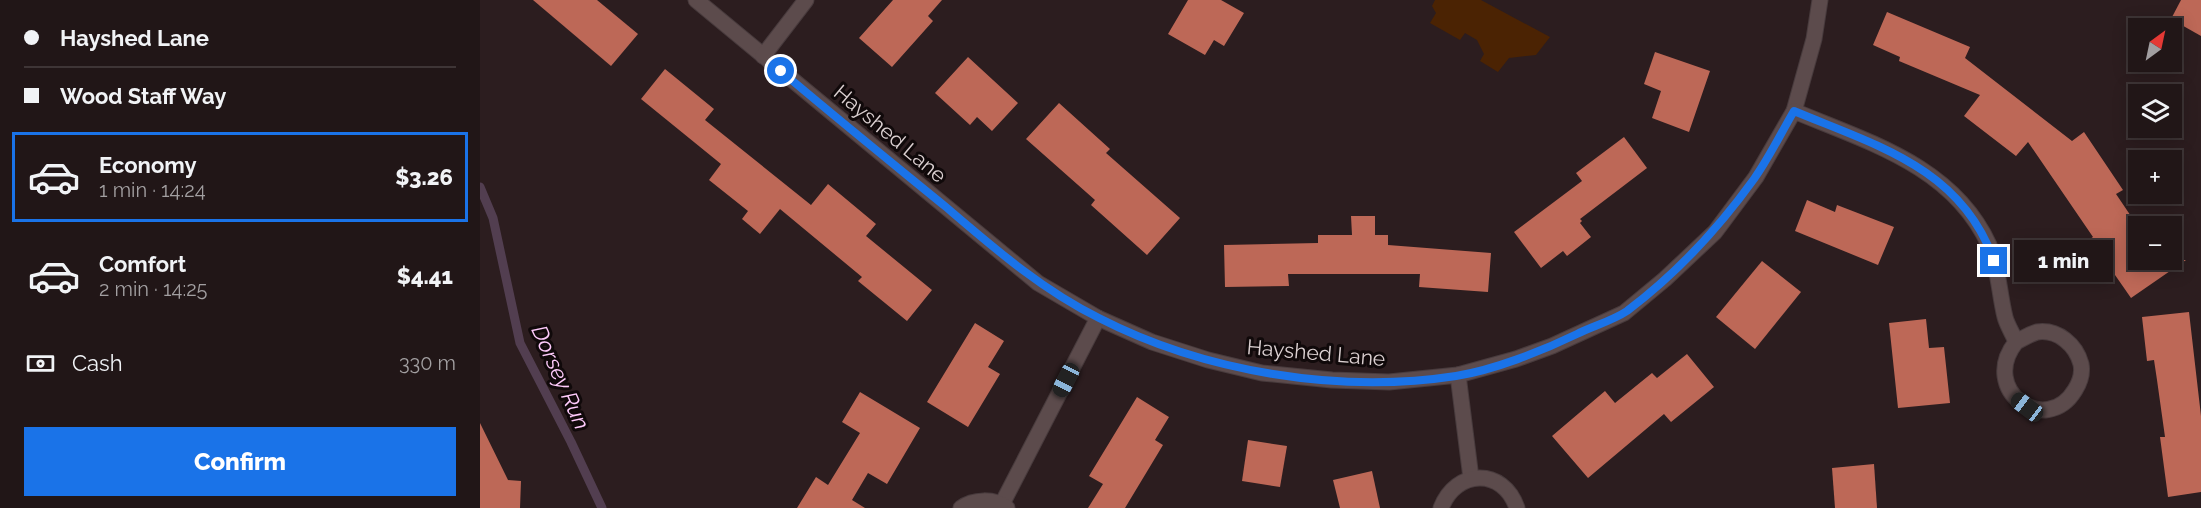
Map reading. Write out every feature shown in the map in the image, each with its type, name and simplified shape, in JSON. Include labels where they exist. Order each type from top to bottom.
[{"type":"street","name":"Hayshed Lane","points":[[696,0],[1038,283],[1098,318],[1152,342],[1208,360],[1262,373],[1332,380],[1389,382],[1458,375],[1516,359],[1552,346],[1624,313],[1665,279],[1715,232],[1756,177],[1794,111],[1814,39],[1820,0]]},
{"type":"street","points":[[763,56],[806,0]]},
{"type":"street","points":[[1794,111],[1916,166],[1936,179],[1959,200],[1977,224],[1989,246],[1999,274],[2005,318],[2016,342]]},
{"type":"street","points":[[961,508],[981,500],[1004,506],[1098,318]]},
{"type":"street","points":[[2036,332],[2053,333],[2067,340],[2078,353],[2082,367],[2081,381],[2069,400],[2058,407],[2044,410],[2027,407],[2013,397],[2004,379],[2004,368],[2009,351],[2016,342],[2036,332]]},
{"type":"street","points":[[1458,375],[1471,478]]},
{"type":"street","points":[[1441,508],[1445,496],[1457,484],[1471,478],[1499,483],[1510,493],[1516,508]]},
{"type":"shaded area","points":[[1435,0],[1481,0],[1550,37],[1536,55],[1509,58],[1498,72],[1480,61],[1484,54],[1477,40],[1465,33],[1460,40],[1430,23],[1436,13],[1432,6]]},
{"type":"building","points":[[533,0],[597,0],[638,34],[611,66]]},
{"type":"building","points":[[893,0],[942,0],[928,16],[933,21],[892,67],[859,38]]},
{"type":"building","points":[[1188,0],[1221,0],[1244,13],[1224,46],[1214,40],[1205,55],[1168,34]]},
{"type":"building","points":[[2181,0],[2201,0],[2201,36],[2182,25],[2182,18],[2172,18]]},
{"type":"building","points":[[1887,12],[1970,47],[1965,58],[2072,141],[2084,132],[2123,190],[2116,194],[2131,216],[2128,216],[2128,270],[2172,270],[2131,298],[2090,239],[2093,237],[2028,142],[2016,156],[1964,116],[1980,95],[1899,61],[1900,57],[1873,45]]},
{"type":"building","points":[[1655,52],[1710,71],[1689,132],[1652,118],[1661,91],[1644,84]]},
{"type":"building","points":[[968,57],[1018,103],[992,131],[977,117],[970,125],[935,93]]},
{"type":"building","points":[[665,69],[714,109],[705,120],[811,205],[828,184],[876,224],[866,236],[932,290],[907,321],[858,281],[862,277],[780,209],[760,234],[742,219],[748,211],[709,180],[721,164],[641,99]]},
{"type":"building","points":[[1059,103],[1110,149],[1106,153],[1180,218],[1147,255],[1091,205],[1095,200],[1026,139]]},
{"type":"building","points":[[1624,137],[1647,168],[1580,219],[1582,221],[1580,223],[1591,237],[1567,256],[1563,251],[1541,268],[1514,232],[1582,181],[1576,173]]},
{"type":"building","points":[[1807,200],[1835,212],[1837,205],[1894,227],[1878,265],[1795,231]]},
{"type":"building","points":[[1351,216],[1375,216],[1375,235],[1388,235],[1388,245],[1491,253],[1488,292],[1419,287],[1420,274],[1288,274],[1289,286],[1225,287],[1224,245],[1318,243],[1318,235],[1352,235]]},
{"type":"building","points":[[1762,261],[1801,292],[1755,349],[1716,317]]},
{"type":"building","points":[[2189,312],[2201,416],[2201,492],[2168,497],[2160,437],[2165,437],[2157,380],[2154,360],[2147,361],[2142,317]]},
{"type":"building","points":[[1926,319],[1929,348],[1944,347],[1950,403],[1898,408],[1889,323]]},
{"type":"building","points":[[975,323],[1004,341],[988,367],[1000,374],[968,427],[927,402]]},
{"type":"building","points":[[1687,354],[1714,387],[1671,422],[1664,414],[1588,478],[1552,436],[1605,391],[1615,403],[1652,373],[1657,378]]},
{"type":"building","points":[[860,392],[920,428],[887,484],[868,473],[852,500],[865,508],[797,508],[816,477],[828,485],[860,433],[842,422]]},
{"type":"building","points":[[1137,397],[1169,417],[1155,440],[1163,445],[1125,508],[1088,508],[1103,484],[1089,476]]},
{"type":"building","points":[[480,423],[508,480],[521,481],[520,508],[480,508]]},
{"type":"building","points":[[1248,440],[1287,446],[1280,487],[1242,481]]},
{"type":"building","points":[[1874,464],[1877,508],[1835,508],[1832,468]]},
{"type":"building","points":[[1372,471],[1380,508],[1340,508],[1333,480]]},
{"type":"waterway","name":"Dorsey Run","points":[[480,187],[493,218],[520,343],[602,508]]},
{"type":"route","points":[[781,71],[1038,283],[1098,318],[1152,342],[1208,360],[1262,373],[1332,380],[1389,382],[1458,375],[1516,359],[1552,346],[1624,313],[1665,279],[1715,232],[1756,177],[1794,111],[1887,151],[1936,179],[1959,200],[1977,224],[1994,261]]}]
